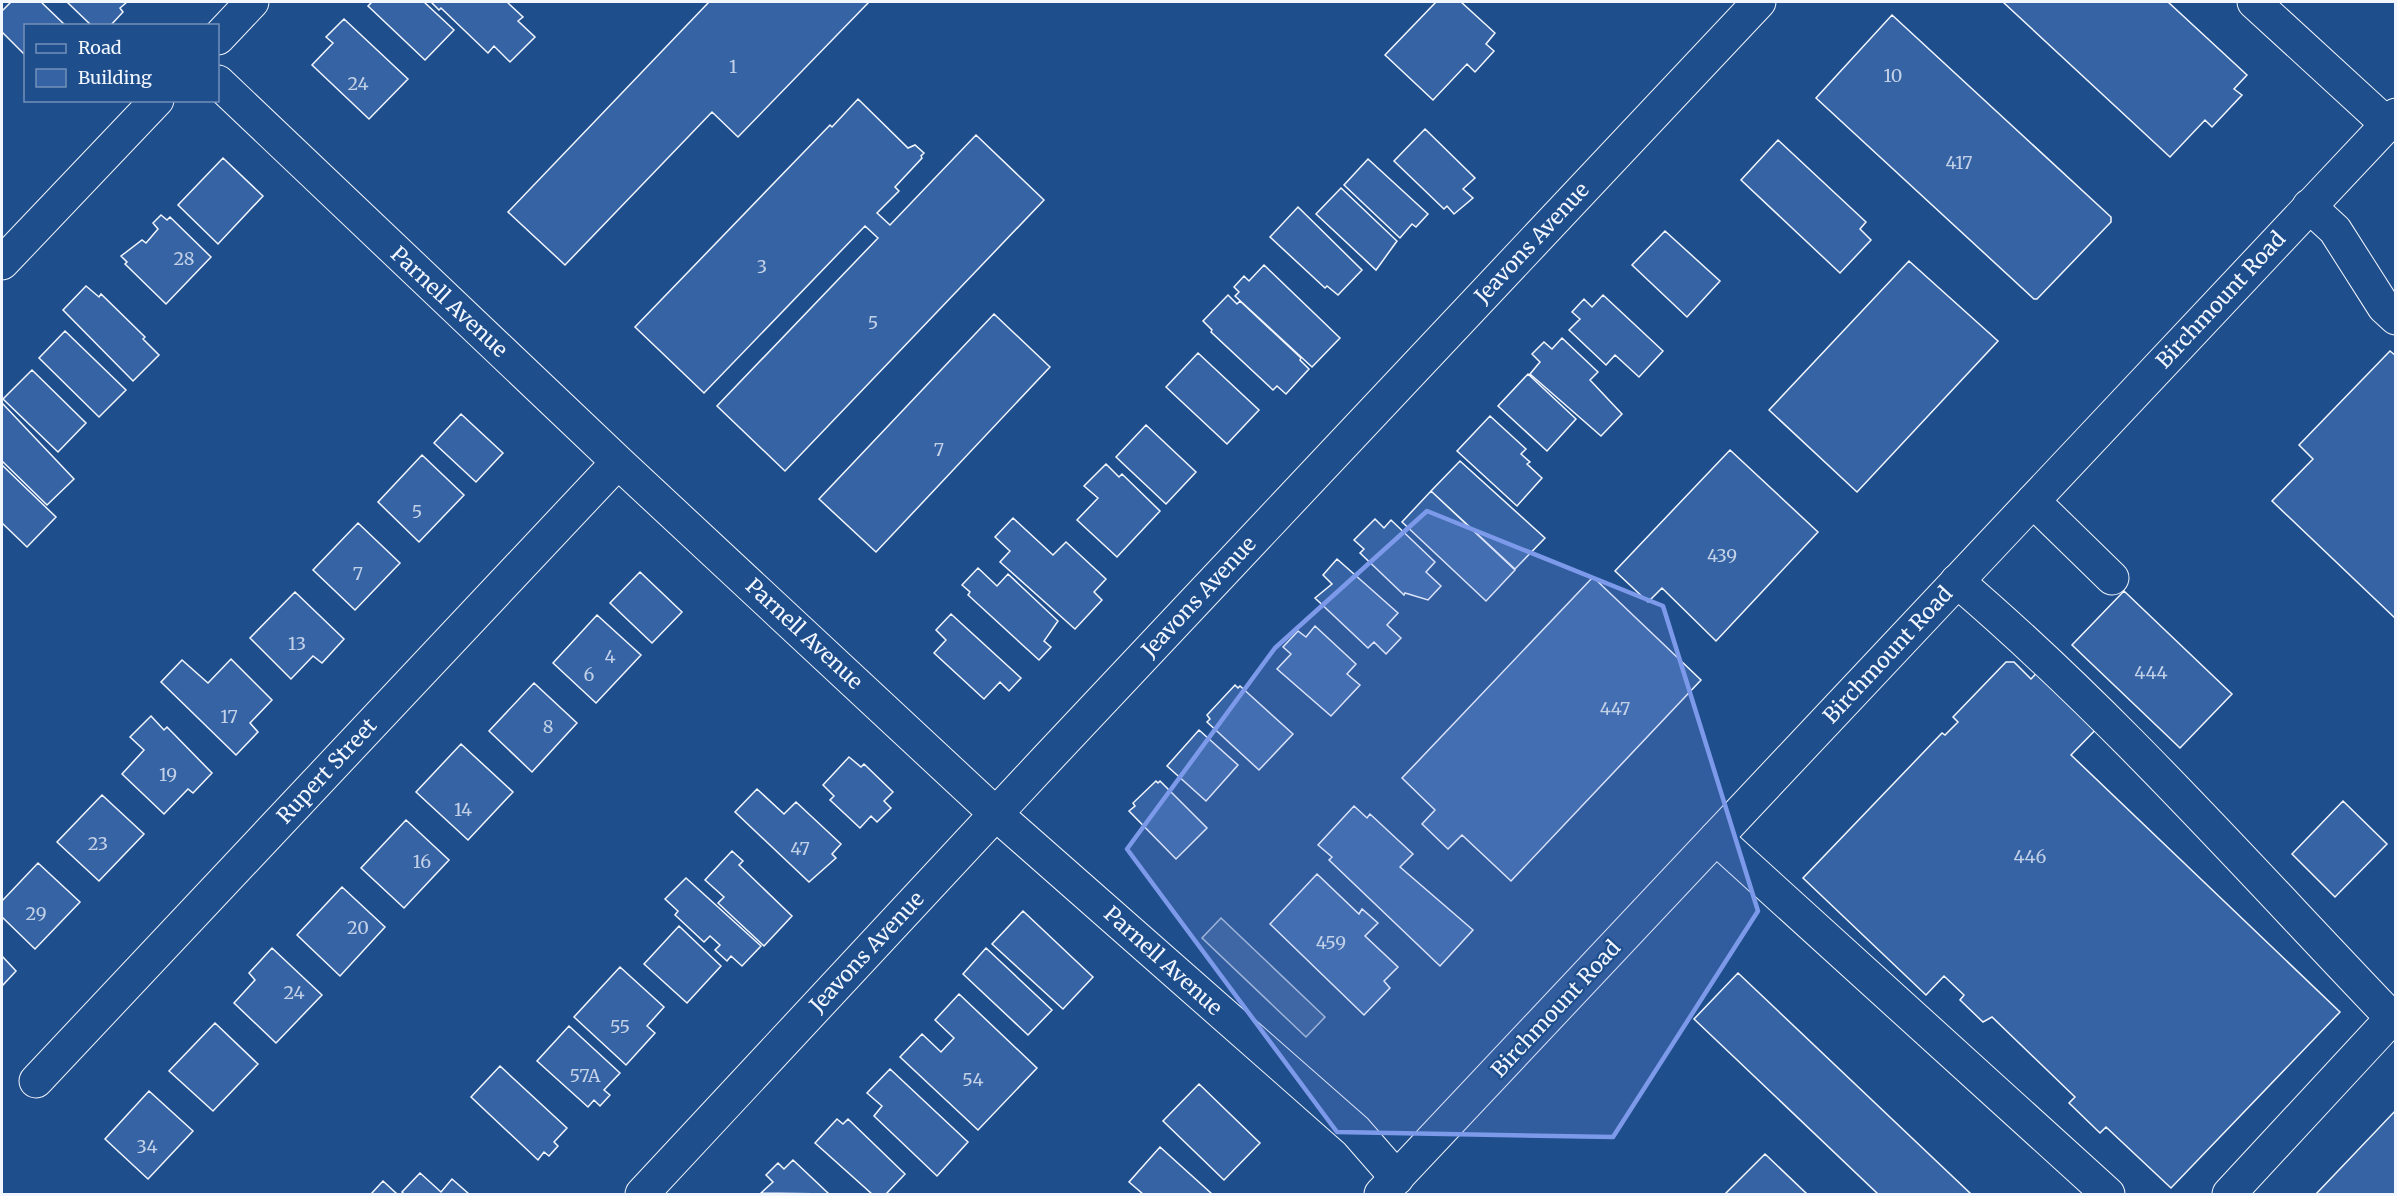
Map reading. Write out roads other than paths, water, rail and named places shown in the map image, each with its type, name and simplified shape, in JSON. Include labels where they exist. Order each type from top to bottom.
[{"type":"street","points":[[219,37],[252,2]]},
{"type":"street","name":"Jeavons Avenue","points":[[642,1194],[1759,2]]},
{"type":"street","points":[[2254,2],[2391,119]]},
{"type":"street","name":"Parnell Avenue","points":[[219,83],[618,462],[996,814],[1356,1131],[1389,1186]]},
{"type":"street","points":[[2,263],[156,102]]},
{"type":"street","name":"Birchmount Road","points":[[1389,1186],[2391,119]]},
{"type":"street","points":[[2309,206],[2335,230],[2384,307],[2396,318]]},
{"type":"street","name":"Rupert Street","points":[[36,1081],[618,462]]},
{"type":"street","points":[[2033,501],[2112,578]]},
{"type":"street","points":[[1957,581],[2048,661],[2108,719],[2392,1018],[2229,1194]]},
{"type":"street","points":[[1716,838],[2108,1194]]}]
